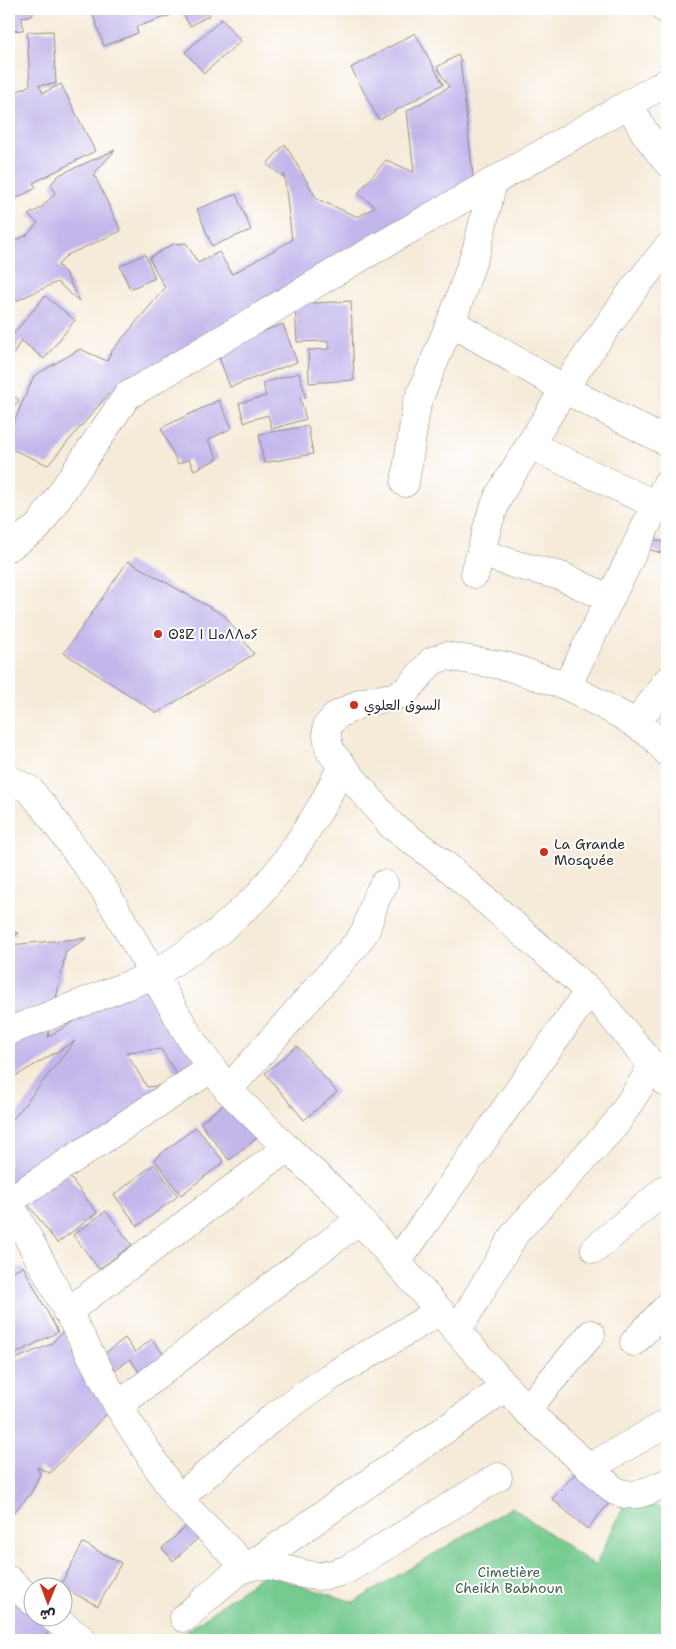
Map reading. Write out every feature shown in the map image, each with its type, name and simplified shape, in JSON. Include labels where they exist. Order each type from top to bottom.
[{"type":"street","points":[[9,547],[38,527],[127,396],[342,268],[667,82]]},
{"type":"street","points":[[629,104],[667,162]]},
{"type":"street","points":[[405,483],[417,403],[451,322],[477,248],[493,182]]},
{"type":"street","points":[[610,599],[561,576],[517,565],[478,564],[489,521],[499,495],[564,389],[633,290],[667,248]]},
{"type":"street","points":[[451,322],[564,389],[667,442]]},
{"type":"street","points":[[530,445],[662,494],[567,686]]},
{"type":"street","points":[[178,1499],[272,1418],[330,1377],[448,1321],[516,1232],[660,1075],[596,997],[449,868],[391,825],[330,751],[327,736],[328,726],[337,714],[364,702],[393,697],[406,691],[432,661],[446,656],[506,666],[567,686],[636,724],[652,735],[667,752]]},
{"type":"street","points":[[636,724],[667,680]]},
{"type":"street","points":[[9,1031],[154,975],[217,933],[257,897],[294,848],[323,804],[342,766]]},
{"type":"street","points":[[9,779],[30,790],[105,891],[192,1040],[228,1090],[340,1197],[526,1410],[615,1491],[632,1496],[667,1483]]},
{"type":"street","points":[[228,1090],[358,942],[366,930],[376,898],[384,884]]},
{"type":"street","points":[[397,1262],[589,991]]},
{"type":"street","points":[[212,1068],[9,1202],[118,1406],[178,1499],[247,1568]]},
{"type":"street","points":[[67,1312],[287,1148]]},
{"type":"street","points":[[595,1249],[667,1188]]},
{"type":"street","points":[[118,1406],[360,1220]]},
{"type":"street","points":[[634,1342],[667,1307]]},
{"type":"street","points":[[526,1410],[591,1334]]},
{"type":"street","points":[[184,1618],[232,1577],[506,1387]]},
{"type":"street","points":[[589,1468],[667,1423]]},
{"type":"street","points":[[247,1568],[259,1565],[270,1566],[316,1576],[329,1576],[348,1569],[498,1477]]},
{"type":"street","points":[[9,1580],[22,1592]]},
{"type":"green space","name":"Cimetière Cheikh Babhoun","points":[[627,1499],[667,1509],[667,1640],[175,1640],[263,1574],[354,1602],[512,1507],[595,1566]]},
{"type":"building","points":[[9,9],[33,9],[33,15],[22,17],[23,30],[9,31]]},
{"type":"building","points":[[91,9],[168,9],[171,15],[136,27],[138,33],[104,46]]},
{"type":"building","points":[[180,9],[206,9],[210,15],[190,26]]},
{"type":"building","points":[[222,19],[241,41],[204,73],[185,52]]},
{"type":"building","points":[[53,31],[56,84],[39,85],[43,93],[61,84],[95,151],[33,183],[36,188],[9,202],[9,96],[30,85],[27,32]]},
{"type":"building","points":[[415,33],[443,84],[379,120],[351,68]]},
{"type":"building","points":[[458,55],[474,185],[112,390],[48,465],[9,448],[9,433],[34,376],[80,349],[107,361],[111,352],[165,288],[149,258],[173,244],[186,243],[198,263],[219,252],[232,274],[292,240],[284,174],[283,177],[267,164],[285,144],[317,199],[358,217],[375,207],[358,193],[386,160],[414,172],[407,111],[449,87],[437,67]]},
{"type":"building","points":[[115,150],[94,174],[121,231],[67,255],[58,265],[65,272],[79,301],[57,282],[9,304],[9,247],[14,241],[27,235],[38,223],[28,215],[41,208],[55,193],[51,184],[59,175]]},
{"type":"building","points":[[236,194],[251,230],[212,246],[197,209]]},
{"type":"building","points":[[145,254],[155,278],[130,289],[120,266]]},
{"type":"building","points":[[45,296],[75,320],[44,359],[21,340],[9,362],[9,330],[14,333]]},
{"type":"building","points":[[351,301],[354,380],[309,383],[308,350],[330,349],[329,341],[297,342],[295,304]]},
{"type":"building","points":[[283,324],[297,362],[230,387],[216,349]]},
{"type":"building","points":[[299,373],[306,397],[300,398],[306,419],[272,429],[268,415],[244,422],[239,403],[266,396],[263,383]]},
{"type":"building","points":[[9,392],[19,400],[9,412]]},
{"type":"building","points":[[219,400],[232,428],[208,440],[218,459],[194,470],[189,459],[178,464],[161,428]]},
{"type":"building","points":[[308,426],[313,454],[264,463],[259,434]]},
{"type":"building","points":[[652,539],[667,543],[664,554],[648,549]]},
{"type":"building","name":"ⵙⵓⵇ ⵏ ⵡⴰⴷⴷⴰⵢ","points":[[128,561],[225,616],[254,654],[157,713],[64,653]]},
{"type":"building","points":[[9,931],[19,933],[9,939]]},
{"type":"building","points":[[87,938],[66,951],[48,1037],[148,977],[204,1068],[181,1082],[161,1049],[126,1052],[147,1087],[187,1083],[9,1190],[9,1124],[75,1041],[9,1080],[9,945]]},
{"type":"building","points":[[297,1046],[337,1092],[304,1120],[265,1073]]},
{"type":"building","points":[[227,1102],[257,1138],[229,1160],[200,1123]]},
{"type":"building","points":[[196,1127],[224,1162],[181,1195],[154,1159]]},
{"type":"building","points":[[154,1164],[178,1196],[138,1226],[114,1195]]},
{"type":"building","points":[[64,1169],[97,1213],[57,1243],[24,1199]]},
{"type":"building","points":[[106,1211],[132,1245],[99,1269],[73,1235]]},
{"type":"building","points":[[9,1228],[16,1241],[9,1245]]},
{"type":"building","points":[[23,1266],[58,1332],[9,1357],[9,1273]]},
{"type":"building","points":[[64,1330],[72,1351],[79,1348],[117,1403],[50,1473],[37,1467],[40,1474],[30,1495],[9,1517],[9,1362],[51,1344]]},
{"type":"building","points":[[125,1338],[135,1352],[152,1339],[170,1363],[146,1381],[130,1359],[111,1373],[99,1358]]},
{"type":"building","points":[[582,1466],[616,1495],[587,1529],[552,1499]]},
{"type":"building","points":[[196,1518],[207,1530],[173,1561],[162,1548]]},
{"type":"building","points":[[83,1543],[121,1563],[98,1606],[72,1592],[72,1576],[65,1576]]},
{"type":"building","points":[[9,1588],[22,1598],[22,1626],[53,1626],[42,1640],[9,1640]]},
{"type":"place","name":"ⵙⵓⵇ ⵏ ⵡⴰⴷⴷⴰⵢ","points":[[158,634]]},
{"type":"place","name":"السوق العلوي","points":[[354,705]]},
{"type":"place","name":"La Grande Mosquée","points":[[544,852]]}]
